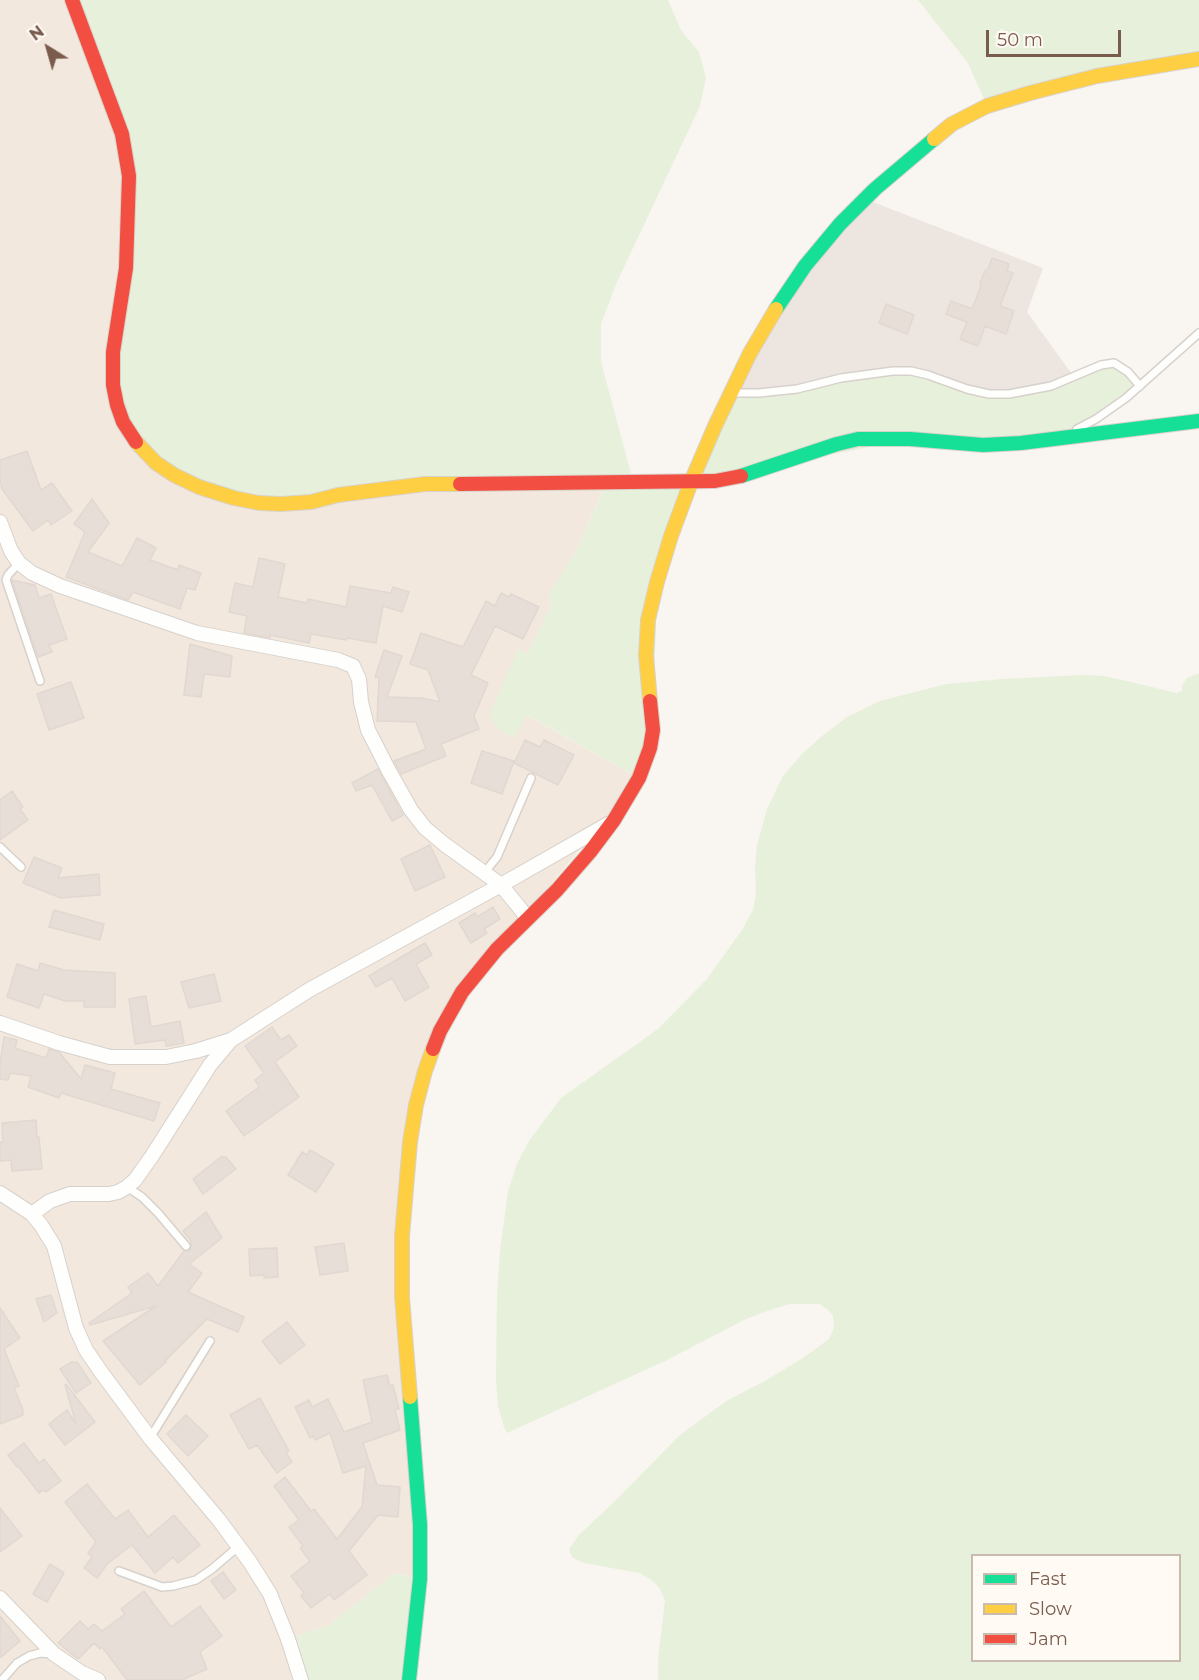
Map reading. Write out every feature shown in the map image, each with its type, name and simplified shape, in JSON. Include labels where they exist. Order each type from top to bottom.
[{"type":"street","points":[[72,0],[122,134],[129,176],[126,267],[113,352],[113,385],[117,405],[123,422],[144,452],[174,475],[199,487],[234,498],[281,504],[311,502],[338,495],[425,484],[715,481],[741,476],[858,439],[899,438],[983,445],[1021,443],[1199,422]]},
{"type":"street","points":[[409,1680],[420,1579],[420,1535],[402,1297],[402,1236],[410,1142],[416,1105],[440,1031],[462,992],[497,949],[570,875],[614,820],[639,778],[650,748],[653,730],[646,655],[648,620],[657,582],[691,482],[750,353],[776,308],[805,266],[840,224],[875,189],[952,124],[987,106],[1030,93],[1097,76],[1199,59]]},
{"type":"street","points":[[0,522],[11,551],[19,563],[32,573],[60,586],[197,633],[338,660],[353,666],[358,679],[360,702],[368,730],[411,810],[438,838],[501,885],[527,917]]},
{"type":"street","points":[[0,1023],[110,1057],[166,1056],[196,1051],[231,1040],[309,990],[614,820]]},
{"type":"street","points":[[32,1214],[50,1201],[70,1194],[109,1194],[127,1187],[135,1180],[152,1156],[210,1065],[231,1040]]},
{"type":"street","points":[[0,1193],[32,1214],[54,1246],[76,1328],[100,1372],[150,1438],[239,1546],[270,1594],[301,1680]]},
{"type":"street","points":[[0,1598],[54,1654],[98,1680]]},
{"type":"lane","points":[[1062,438],[1096,419],[1140,386],[1199,333]]},
{"type":"lane","points":[[731,393],[797,389],[841,378],[893,370],[928,375],[967,389],[990,394],[1009,394],[1051,386],[1101,365],[1114,363],[1128,372],[1140,386]]},
{"type":"lane","points":[[19,563],[9,573],[6,580],[40,681]]},
{"type":"lane","points":[[484,873],[497,858],[531,778]]},
{"type":"lane","points":[[0,847],[21,867]]},
{"type":"lane","points":[[127,1187],[142,1197],[186,1246]]},
{"type":"lane","points":[[150,1438],[210,1341]]},
{"type":"lane","points":[[119,1571],[162,1587],[173,1586],[196,1580],[239,1546]]},
{"type":"lane","points":[[2,1680],[17,1663],[29,1656],[39,1653],[54,1654]]},
{"type":"shaded area","points":[[0,0],[72,0],[338,495],[607,481],[576,551],[550,594],[552,603],[528,654],[518,649],[526,715],[639,778],[497,949],[425,1071],[402,1236],[420,1579],[395,1573],[329,1625],[288,1639],[301,1680],[0,1680]]},
{"type":"shaded area","points":[[865,199],[1043,268],[1027,312],[1074,377],[1028,391],[797,389],[731,392],[750,353]]},
{"type":"green space","points":[[72,0],[668,0],[681,30],[699,52],[706,78],[700,106],[617,282],[601,324],[601,362],[633,481],[691,482],[657,582],[653,730],[639,778],[527,715],[514,738],[496,728],[490,714],[518,649],[528,653],[552,603],[549,594],[576,551],[607,482],[512,482],[281,504],[174,475],[117,405],[129,176]]},
{"type":"green space","points":[[918,0],[1199,0],[1199,59],[987,106],[968,63]]},
{"type":"green space","points":[[1114,363],[1140,386],[1062,438],[910,439],[691,482],[731,392],[759,393],[841,378],[911,371],[989,394],[1028,391]]},
{"type":"green space","points":[[1199,674],[1199,1680],[658,1680],[658,1659],[665,1600],[659,1587],[640,1573],[584,1563],[572,1557],[569,1549],[579,1535],[681,1434],[728,1400],[765,1381],[829,1339],[834,1328],[833,1316],[820,1304],[790,1304],[770,1310],[746,1319],[665,1361],[507,1433],[498,1406],[496,1379],[500,1251],[508,1191],[517,1164],[529,1141],[561,1098],[658,1029],[707,979],[742,930],[753,910],[756,893],[757,845],[767,809],[783,776],[802,754],[847,717],[880,701],[946,684],[1084,675],[1105,676],[1177,693],[1182,691],[1182,685],[1187,678]]},
{"type":"green space","points":[[395,1573],[420,1579],[409,1680],[301,1680],[288,1639],[329,1625]]},
{"type":"building","points":[[992,258],[1009,264],[1007,271],[1013,273],[1000,306],[1014,311],[1006,334],[985,326],[978,346],[960,339],[967,322],[946,314],[951,301],[972,309],[981,286],[980,283]]},
{"type":"building","points":[[886,304],[914,315],[907,334],[879,323]]},
{"type":"building","points":[[27,451],[41,490],[52,483],[72,511],[51,525],[48,520],[33,531],[2,489],[0,482],[0,460]]},
{"type":"building","points":[[92,499],[109,523],[88,552],[122,566],[137,538],[156,548],[150,560],[178,570],[179,565],[201,573],[195,590],[187,588],[180,609],[133,592],[128,600],[66,577],[85,532],[74,524]]},
{"type":"building","points":[[259,558],[285,564],[278,597],[307,603],[308,599],[346,607],[350,586],[391,593],[393,587],[409,592],[402,612],[383,606],[376,643],[311,634],[309,643],[270,635],[270,638],[244,633],[247,616],[229,612],[235,583],[253,587]]},
{"type":"building","points":[[12,580],[35,585],[39,598],[51,594],[67,639],[49,645],[52,652],[38,657]]},
{"type":"building","points":[[501,593],[509,597],[511,594],[539,607],[523,639],[495,626],[471,675],[488,683],[474,716],[479,729],[441,744],[446,756],[401,774],[394,761],[426,749],[416,722],[377,721],[379,678],[375,677],[384,650],[402,656],[387,697],[421,698],[440,702],[428,670],[410,664],[421,633],[463,647],[486,601],[495,606]]},
{"type":"building","points":[[190,644],[232,656],[230,677],[204,674],[201,697],[184,695]]},
{"type":"building","points":[[71,682],[84,718],[49,730],[37,694]]},
{"type":"building","points":[[525,740],[540,747],[544,740],[574,755],[558,785],[514,763]]},
{"type":"building","points":[[482,751],[514,761],[502,794],[471,783]]},
{"type":"building","points":[[378,769],[403,815],[392,821],[372,785],[356,791],[352,783]]},
{"type":"building","points":[[12,791],[23,807],[20,809],[28,820],[0,840],[0,800]]},
{"type":"building","points":[[430,845],[445,877],[415,891],[401,859]]},
{"type":"building","points":[[34,857],[62,868],[58,878],[99,874],[100,895],[61,898],[23,883]]},
{"type":"building","points":[[493,907],[500,919],[484,929],[487,933],[471,943],[459,923],[475,913],[477,917]]},
{"type":"building","points":[[54,910],[104,924],[100,940],[49,927]]},
{"type":"building","points":[[425,943],[432,955],[416,964],[429,987],[405,1001],[392,978],[376,987],[369,976]]},
{"type":"building","points":[[40,963],[64,970],[115,973],[115,1007],[84,1007],[84,1001],[65,1001],[44,994],[39,1008],[7,997],[17,964],[38,971]]},
{"type":"building","points":[[214,974],[221,1001],[189,1008],[181,982]]},
{"type":"building","points":[[146,996],[151,1027],[180,1021],[184,1043],[166,1046],[165,1040],[135,1044],[129,999]]},
{"type":"building","points":[[272,1027],[281,1040],[289,1035],[297,1046],[275,1062],[299,1097],[244,1136],[226,1111],[259,1087],[255,1080],[264,1073],[245,1046]]},
{"type":"building","points":[[4,1037],[17,1040],[15,1048],[46,1058],[49,1049],[60,1053],[81,1079],[85,1065],[115,1073],[111,1089],[160,1103],[154,1121],[61,1093],[59,1098],[28,1087],[31,1076],[10,1073],[8,1080],[0,1079]]},
{"type":"building","points":[[36,1120],[42,1169],[12,1171],[11,1160],[0,1161],[0,1142],[3,1142],[2,1123]]},
{"type":"building","points":[[310,1150],[334,1164],[316,1192],[288,1175],[302,1152],[307,1155]]},
{"type":"building","points":[[221,1157],[226,1157],[236,1169],[203,1194],[193,1179]]},
{"type":"building","points":[[206,1212],[222,1238],[189,1264],[202,1273],[188,1292],[244,1317],[238,1332],[207,1319],[166,1362],[140,1385],[103,1341],[156,1306],[90,1325],[89,1323],[132,1293],[128,1287],[148,1273],[158,1286],[184,1251],[191,1248],[191,1241],[183,1231]]},
{"type":"building","points":[[344,1243],[348,1271],[320,1275],[315,1247]]},
{"type":"building","points":[[277,1248],[278,1277],[250,1276],[249,1249]]},
{"type":"building","points":[[51,1295],[57,1313],[44,1322],[36,1299]]},
{"type":"building","points":[[0,1308],[20,1338],[4,1349],[19,1386],[14,1388],[23,1415],[0,1424]]},
{"type":"building","points":[[287,1322],[305,1345],[280,1364],[262,1341]]},
{"type":"building","points":[[72,1362],[77,1362],[91,1383],[76,1393],[60,1369]]},
{"type":"building","points":[[387,1375],[390,1386],[393,1385],[399,1409],[395,1410],[400,1430],[363,1443],[377,1485],[400,1487],[398,1517],[378,1515],[349,1551],[367,1575],[334,1600],[330,1594],[311,1608],[301,1596],[304,1593],[291,1576],[310,1561],[300,1548],[303,1546],[289,1527],[299,1520],[274,1486],[285,1477],[311,1511],[314,1509],[337,1539],[362,1507],[366,1466],[343,1473],[330,1433],[315,1440],[313,1436],[310,1438],[295,1407],[309,1400],[312,1407],[328,1399],[344,1432],[372,1422],[363,1380]]},
{"type":"building","points":[[66,1384],[95,1422],[65,1445],[49,1424],[67,1410],[76,1424]]},
{"type":"building","points":[[260,1398],[289,1451],[286,1453],[292,1462],[277,1473],[257,1445],[249,1449],[230,1415]]},
{"type":"building","points":[[186,1415],[208,1436],[188,1456],[167,1434]]},
{"type":"building","points":[[24,1443],[39,1463],[44,1459],[61,1481],[46,1492],[44,1490],[39,1493],[8,1455]]},
{"type":"building","points":[[87,1484],[115,1519],[128,1510],[148,1537],[174,1515],[200,1545],[178,1563],[173,1557],[155,1573],[132,1545],[108,1563],[97,1578],[84,1568],[92,1557],[88,1553],[96,1542],[65,1502]]},
{"type":"building","points":[[0,1508],[22,1536],[0,1552]]},
{"type":"building","points":[[50,1564],[64,1573],[47,1602],[33,1594]]},
{"type":"building","points":[[223,1572],[236,1590],[224,1599],[211,1581]]},
{"type":"building","points":[[144,1591],[171,1627],[200,1606],[222,1636],[200,1652],[207,1669],[182,1680],[127,1680],[102,1647],[100,1649],[94,1643],[78,1659],[58,1643],[80,1621],[88,1629],[94,1624],[102,1631],[125,1614],[121,1609]]},
{"type":"building","points":[[0,1616],[20,1641],[0,1658]]},
{"type":"traffic: fast","points":[[776,309],[805,266],[840,224],[875,189],[934,139]]},
{"type":"traffic: fast","points":[[741,476],[858,439],[910,439],[983,445],[1021,443],[1199,421]]},
{"type":"traffic: fast","points":[[409,1680],[420,1579],[420,1525],[410,1397]]},
{"type":"traffic: slow","points":[[934,139],[952,124],[987,106],[1030,93],[1097,76],[1199,59]]},
{"type":"traffic: slow","points":[[650,701],[646,655],[648,620],[671,536],[715,426],[750,353],[776,309]]},
{"type":"traffic: slow","points":[[136,442],[156,463],[174,475],[199,487],[259,503],[311,502],[338,495],[425,484],[460,484]]},
{"type":"traffic: slow","points":[[410,1397],[402,1297],[402,1236],[410,1142],[416,1105],[433,1049]]},
{"type":"traffic: jam","points":[[72,0],[122,134],[129,176],[126,268],[113,352],[113,385],[123,422],[136,442]]},
{"type":"traffic: jam","points":[[460,484],[715,481],[741,476]]},
{"type":"traffic: jam","points":[[433,1049],[440,1031],[462,992],[497,949],[557,890],[614,820],[639,778],[650,748],[653,730],[650,701]]}]
